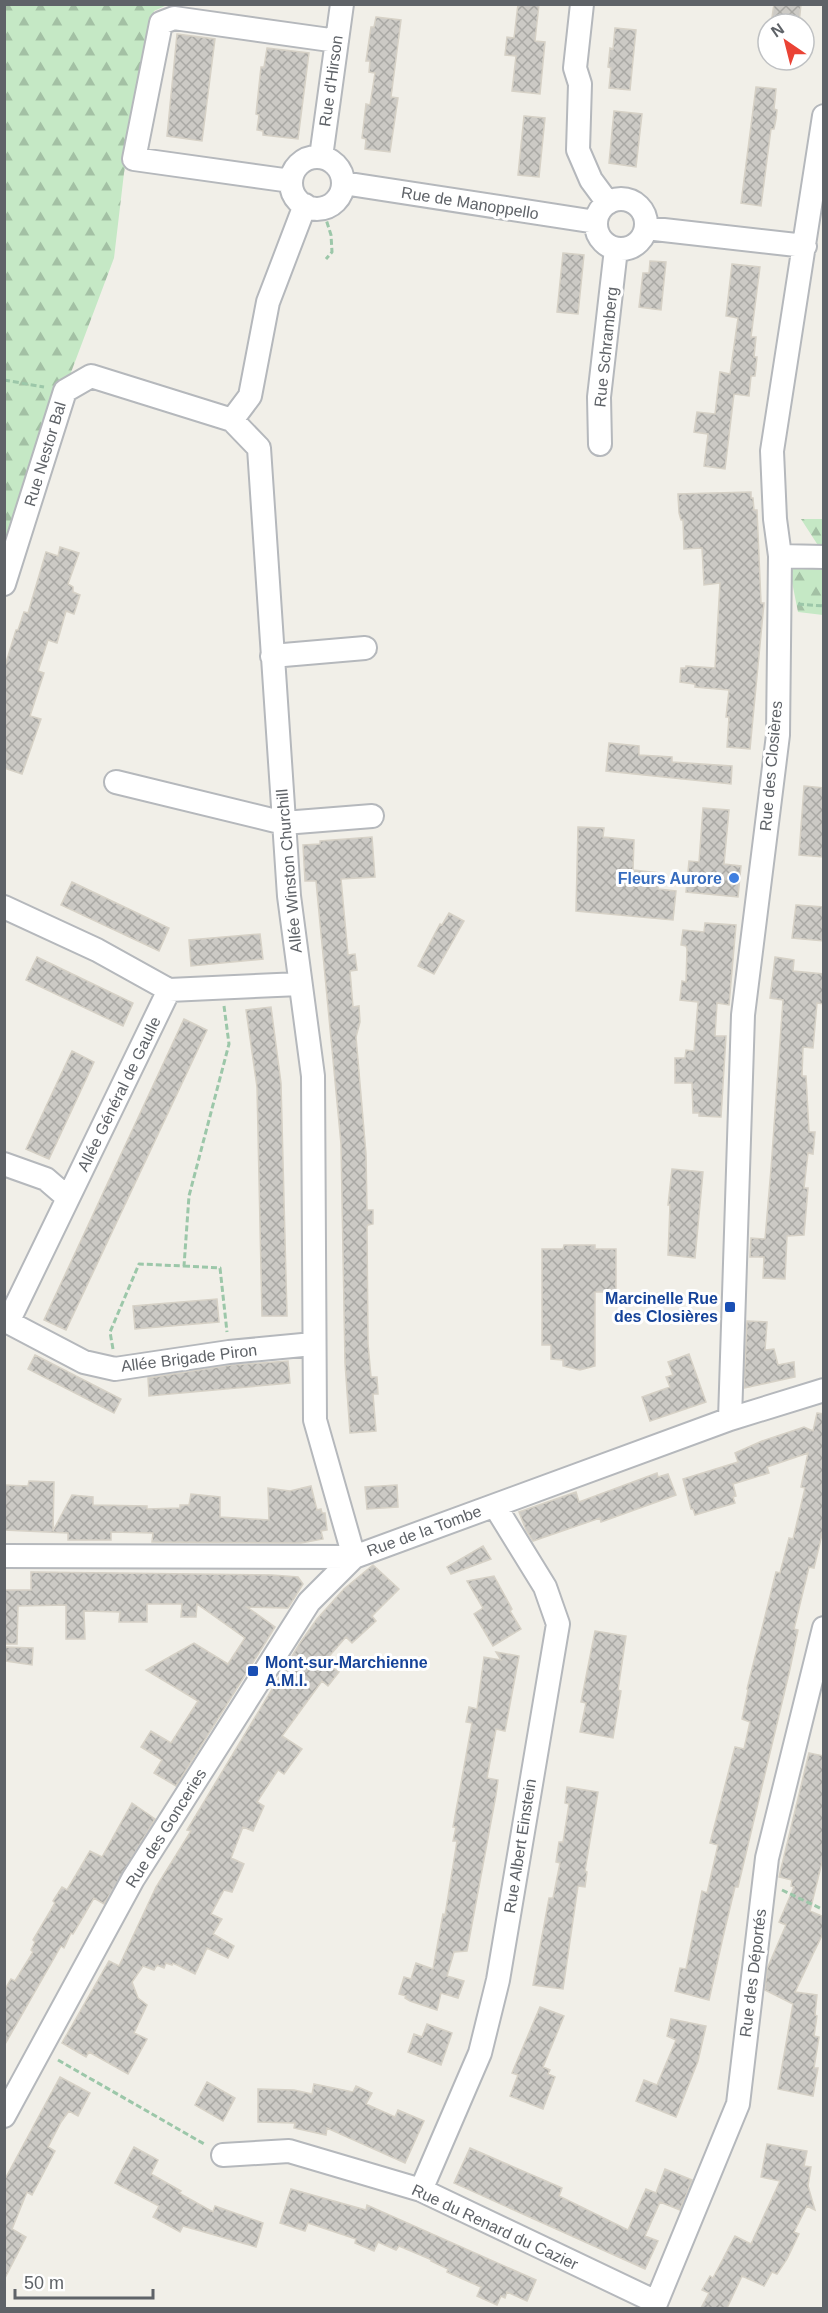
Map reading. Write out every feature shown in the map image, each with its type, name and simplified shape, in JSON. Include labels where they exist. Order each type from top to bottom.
[{"type":"street","name":"Rue d'Hirson","points":[[321,158],[342,4]]},
{"type":"street","points":[[582,4],[575,68],[580,84],[578,150],[591,180],[608,203]]},
{"type":"street","points":[[291,181],[134,159],[161,23],[174,18],[337,41]]},
{"type":"street","name":"Rue des Closières","points":[[730,1419],[743,1015],[778,735],[780,556],[775,519],[772,451],[824,116]]},
{"type":"street","points":[[321,158],[333,162],[339,169],[343,183],[342,192],[337,199],[314,207],[298,200],[293,192],[291,181],[297,167],[304,161],[321,158]]},
{"type":"street","name":"Rue de Manoppello","points":[[343,183],[596,222]]},
{"type":"street","points":[[625,200],[636,204],[643,214],[645,228],[643,236],[632,247],[616,249],[609,247],[599,237],[596,222],[600,211],[608,203],[625,200]]},
{"type":"street","points":[[232,420],[250,396],[268,302],[314,207]]},
{"type":"street","points":[[645,228],[804,246]]},
{"type":"street","name":"Rue Schramberg","points":[[600,444],[599,397],[616,249]]},
{"type":"street","name":"Rue Nestor Bal","points":[[4,584],[65,391],[91,376],[232,420]]},
{"type":"street","name":"Allée Winston Churchill","points":[[232,420],[260,448],[289,896],[313,1076],[315,1420],[354,1557]]},
{"type":"street","points":[[780,556],[824,557]]},
{"type":"street","points":[[272,656],[365,648]]},
{"type":"street","points":[[116,782],[284,823],[372,816]]},
{"type":"street","points":[[4,907],[97,950],[169,990],[300,984]]},
{"type":"street","name":"Allée Général de Gaulle","points":[[7,1320],[169,990]]},
{"type":"street","points":[[4,1164],[46,1179],[68,1198]]},
{"type":"street","name":"Allée Brigade Piron","points":[[7,1320],[84,1362],[116,1369],[230,1352],[313,1344]]},
{"type":"street","name":"Rue de la Tombe","points":[[4,1556],[354,1557],[730,1419],[824,1390]]},
{"type":"street","name":"Rue Albert Einstein","points":[[421,2190],[480,2053],[498,1980],[558,1624],[545,1587],[495,1506]]},
{"type":"street","name":"Rue des Gonceries","points":[[4,2116],[133,1880],[309,1602],[354,1557]]},
{"type":"street","name":"Rue des Déportés","points":[[655,2305],[738,2104],[767,1858],[824,1628]]},
{"type":"street","name":"Rue du Renard du Cazier","points":[[223,2155],[289,2151],[421,2190],[655,2305]]},
{"type":"path","points":[[314,207],[331,235],[332,252],[326,259]]},
{"type":"path","points":[[4,380],[65,391]]},
{"type":"path","points":[[184,1266],[189,1196],[229,1044],[221,988]]},
{"type":"path","points":[[116,1369],[110,1332],[139,1264],[220,1268],[230,1352]]},
{"type":"path","points":[[764,1882],[824,1910]]},
{"type":"path","points":[[39,2050],[223,2155]]},
{"type":"green space","points":[[5,5],[167,5],[154,11],[124,173],[114,258],[5,548]]},
{"type":"green space","points":[[801,519],[823,519],[823,550],[821,550]]},
{"type":"green space","points":[[788,562],[823,563],[823,615],[798,612]]},
{"type":"building","points":[[518,4],[539,4],[535,41],[545,42],[540,94],[512,91],[516,56],[505,55],[507,37],[514,38]]},
{"type":"building","points":[[774,4],[801,4],[800,12],[773,12]]},
{"type":"building","points":[[376,17],[401,20],[391,97],[398,98],[390,152],[365,149],[366,139],[362,138],[366,104],[370,105],[375,73],[369,72],[370,61],[366,61],[371,27],[374,27]]},
{"type":"building","points":[[615,28],[636,30],[630,90],[609,88],[611,68],[608,67]]},
{"type":"building","points":[[177,34],[215,39],[202,141],[167,136]]},
{"type":"building","points":[[267,48],[309,53],[298,139],[263,135],[263,131],[257,130],[259,115],[256,114],[261,67],[264,67]]},
{"type":"building","points":[[756,87],[776,89],[774,109],[777,110],[774,129],[771,129],[761,206],[741,203]]},
{"type":"building","points":[[614,111],[642,114],[636,167],[609,163]]},
{"type":"building","points":[[524,116],[545,118],[539,177],[518,175]]},
{"type":"building","points":[[563,253],[584,255],[578,314],[557,312]]},
{"type":"building","points":[[650,261],[666,262],[661,310],[639,307],[643,273],[649,273]]},
{"type":"building","points":[[732,264],[760,267],[751,337],[756,337],[754,357],[757,357],[755,376],[751,376],[749,396],[734,394],[725,469],[704,466],[708,434],[694,432],[697,412],[715,414],[720,372],[730,374],[738,318],[726,316]]},
{"type":"building","points":[[751,492],[754,510],[757,510],[761,603],[764,603],[750,749],[727,747],[729,717],[726,717],[729,690],[695,687],[695,684],[680,682],[681,668],[686,668],[686,666],[715,668],[720,583],[704,585],[702,548],[684,549],[683,520],[679,513],[678,494]]},
{"type":"building","points":[[60,547],[79,553],[68,584],[73,587],[73,592],[80,595],[74,614],[66,611],[57,643],[48,640],[38,671],[44,673],[30,716],[41,719],[22,774],[4,768],[4,669],[16,630],[18,630],[24,612],[28,613],[46,552],[58,556]]},
{"type":"building","points":[[609,743],[639,746],[639,755],[672,757],[672,762],[732,766],[731,784],[606,771]]},
{"type":"building","points":[[804,786],[824,788],[824,857],[799,855]]},
{"type":"building","points":[[703,808],[729,810],[724,864],[741,866],[738,897],[686,892],[689,861],[699,862]]},
{"type":"building","points":[[578,827],[604,828],[603,837],[634,840],[633,870],[660,873],[658,889],[676,891],[673,920],[576,911]]},
{"type":"building","points":[[372,837],[375,877],[341,879],[348,955],[355,954],[357,970],[350,971],[353,1007],[359,1006],[360,1022],[356,1037],[366,1154],[367,1210],[373,1210],[373,1224],[367,1227],[368,1344],[371,1377],[377,1377],[378,1394],[373,1394],[376,1431],[350,1433],[345,1363],[341,1144],[316,881],[305,881],[303,845],[320,844],[320,841]]},
{"type":"building","points":[[72,882],[169,928],[159,951],[61,905]]},
{"type":"building","points":[[796,905],[824,907],[824,941],[792,938]]},
{"type":"building","points":[[449,913],[464,921],[434,974],[418,966],[440,924],[442,925]]},
{"type":"building","points":[[705,923],[736,925],[729,1005],[717,1003],[715,1036],[726,1036],[721,1117],[699,1116],[699,1113],[693,1113],[692,1083],[675,1083],[675,1058],[685,1058],[686,1050],[694,1051],[698,1002],[680,1000],[682,981],[686,982],[687,949],[686,946],[681,945],[683,930],[704,932]]},
{"type":"building","points":[[260,934],[263,959],[191,966],[189,940]]},
{"type":"building","points":[[37,957],[133,1003],[123,1026],[26,980]]},
{"type":"building","points":[[775,957],[794,960],[793,971],[824,974],[824,1004],[817,1003],[813,1048],[803,1047],[802,1076],[806,1076],[809,1132],[815,1132],[813,1154],[808,1153],[804,1188],[808,1188],[804,1235],[787,1236],[785,1279],[763,1278],[764,1257],[750,1257],[751,1238],[765,1239],[771,1169],[783,1000],[770,998]]},
{"type":"building","points":[[271,1007],[281,1083],[287,1316],[262,1316],[257,1087],[246,1010]]},
{"type":"building","points":[[184,1019],[207,1030],[66,1330],[44,1320]]},
{"type":"building","points":[[72,1051],[94,1062],[49,1159],[26,1149]]},
{"type":"building","points":[[672,1169],[703,1172],[695,1258],[668,1255],[670,1205],[668,1205]]},
{"type":"building","points":[[564,1245],[595,1245],[595,1249],[616,1249],[616,1292],[595,1292],[595,1366],[580,1370],[563,1366],[563,1360],[551,1359],[551,1345],[542,1345],[542,1249],[563,1249]]},
{"type":"building","points":[[217,1299],[219,1322],[135,1329],[133,1306]]},
{"type":"building","points":[[747,1321],[767,1322],[765,1350],[774,1349],[778,1365],[794,1362],[795,1377],[744,1388]]},
{"type":"building","points":[[689,1354],[706,1402],[650,1421],[642,1397],[670,1387],[666,1377],[673,1375],[668,1362]]},
{"type":"building","points":[[35,1355],[121,1399],[114,1413],[28,1369]]},
{"type":"building","points":[[288,1361],[290,1383],[149,1396],[148,1378],[231,1365]]},
{"type":"building","points":[[817,1413],[824,1414],[824,1526],[814,1568],[809,1567],[794,1629],[798,1630],[790,1669],[709,2000],[675,1991],[680,1968],[686,1969],[702,1891],[707,1893],[718,1845],[710,1843],[735,1747],[744,1749],[750,1722],[742,1719],[747,1689],[776,1572],[780,1573],[789,1538],[793,1539],[805,1488],[801,1487],[808,1453],[767,1467],[769,1473],[733,1484],[735,1503],[695,1515],[691,1509],[683,1479],[738,1462],[735,1453],[762,1441],[804,1427],[813,1431]]},
{"type":"building","points":[[657,1473],[658,1477],[668,1474],[676,1495],[601,1522],[600,1518],[533,1541],[519,1512],[576,1492],[579,1502]]},
{"type":"building","points":[[29,1481],[54,1482],[53,1531],[72,1495],[93,1497],[93,1505],[147,1506],[147,1509],[180,1508],[180,1505],[189,1505],[191,1494],[220,1497],[220,1517],[269,1520],[268,1488],[290,1491],[311,1486],[317,1510],[321,1509],[322,1513],[325,1513],[327,1530],[321,1531],[323,1539],[301,1543],[152,1542],[153,1533],[111,1532],[111,1540],[68,1540],[68,1533],[4,1530],[4,1485],[28,1486]]},
{"type":"building","points":[[397,1485],[398,1507],[367,1509],[365,1487]]},
{"type":"building","points":[[483,1546],[491,1559],[451,1574],[447,1567]]},
{"type":"building","points":[[373,1565],[399,1589],[372,1616],[376,1621],[352,1643],[346,1637],[324,1662],[339,1672],[328,1686],[322,1681],[282,1736],[302,1749],[284,1774],[278,1770],[257,1802],[264,1806],[253,1831],[243,1827],[231,1858],[244,1864],[232,1892],[224,1890],[211,1914],[222,1919],[213,1934],[234,1946],[228,1958],[207,1948],[195,1974],[173,1963],[172,1965],[166,1963],[164,1968],[157,1965],[154,1970],[143,1966],[132,1982],[138,1998],[147,2005],[134,2033],[147,2039],[128,2074],[89,2052],[86,2057],[62,2043],[109,1961],[119,1966],[156,1887],[191,1831],[187,1830],[300,1643],[317,1619],[344,1589]]},
{"type":"building","points":[[31,1572],[272,1575],[298,1577],[303,1584],[288,1608],[247,1607],[275,1627],[176,1786],[154,1773],[162,1760],[141,1747],[151,1731],[171,1743],[198,1701],[146,1670],[194,1643],[228,1664],[245,1638],[197,1604],[196,1617],[181,1617],[182,1604],[147,1604],[147,1622],[119,1622],[120,1612],[84,1611],[85,1639],[66,1639],[66,1605],[18,1606],[17,1644],[4,1644],[4,1590],[31,1590]]},
{"type":"building","points":[[494,1576],[521,1629],[493,1646],[474,1614],[483,1608],[467,1581]]},
{"type":"building","points":[[595,1631],[626,1636],[618,1690],[621,1691],[613,1738],[580,1732],[586,1703],[581,1702]]},
{"type":"building","points":[[5,1647],[33,1648],[32,1665],[6,1661]]},
{"type":"building","points":[[496,1652],[519,1656],[505,1731],[496,1729],[487,1778],[498,1780],[467,1951],[454,1952],[447,1976],[464,1981],[458,1998],[441,1993],[437,2010],[410,2001],[405,1998],[406,1996],[399,1994],[404,1977],[411,1979],[416,1963],[433,1969],[443,1914],[445,1915],[457,1841],[453,1841],[456,1827],[453,1827],[472,1723],[466,1722],[469,1707],[477,1709],[484,1657],[501,1660]]},
{"type":"building","points":[[809,1753],[824,1756],[824,1854],[810,1911],[824,1917],[824,1931],[795,1992],[817,1995],[814,2036],[819,2037],[814,2068],[818,2068],[813,2096],[778,2089],[793,2004],[765,1990],[767,1969],[786,1925],[779,1922],[794,1887],[791,1886],[792,1880],[779,1877]]},
{"type":"building","points":[[567,1787],[598,1792],[585,1871],[587,1872],[585,1887],[578,1886],[563,1989],[533,1985],[549,1898],[553,1898],[560,1863],[556,1862],[559,1842],[563,1842],[569,1804],[565,1803]]},
{"type":"building","points":[[132,1803],[155,1819],[104,1904],[94,1898],[64,1948],[61,1946],[4,2046],[4,1991],[11,1979],[15,1981],[33,1952],[31,1950],[35,1942],[33,1940],[62,1887],[67,1890],[90,1851],[102,1857]]},
{"type":"building","points":[[540,2007],[564,2016],[543,2067],[550,2070],[548,2074],[555,2077],[543,2109],[510,2096],[518,2075],[512,2073]]},
{"type":"building","points":[[671,2019],[706,2026],[698,2061],[676,2117],[636,2101],[644,2080],[657,2085],[676,2040],[667,2036]]},
{"type":"building","points":[[427,2024],[452,2033],[441,2065],[408,2052],[414,2034],[422,2037]]},
{"type":"building","points":[[60,2077],[90,2093],[78,2116],[69,2111],[61,2122],[48,2147],[55,2151],[32,2195],[27,2192],[12,2229],[26,2237],[4,2280],[4,2181]]},
{"type":"building","points":[[207,2082],[235,2098],[223,2121],[195,2105]]},
{"type":"building","points":[[314,2084],[353,2092],[356,2086],[372,2093],[366,2104],[395,2117],[398,2110],[424,2121],[405,2163],[327,2128],[326,2135],[294,2128],[295,2123],[258,2122],[258,2089],[294,2090],[312,2094]]},
{"type":"building","points":[[767,2144],[807,2151],[804,2166],[811,2167],[808,2186],[815,2210],[807,2206],[794,2232],[799,2234],[787,2259],[777,2274],[772,2272],[764,2286],[742,2276],[727,2308],[701,2308],[709,2293],[702,2290],[710,2276],[713,2278],[735,2236],[751,2244],[780,2181],[761,2177]]},
{"type":"building","points":[[134,2147],[158,2160],[151,2174],[181,2191],[179,2193],[213,2212],[215,2206],[263,2223],[256,2247],[183,2226],[180,2232],[153,2217],[159,2206],[115,2183]]},
{"type":"building","points":[[470,2148],[562,2188],[559,2196],[628,2230],[646,2189],[656,2193],[665,2169],[692,2180],[680,2210],[660,2202],[645,2236],[658,2241],[645,2269],[454,2183]]},
{"type":"building","points":[[291,2189],[366,2210],[367,2205],[536,2280],[527,2301],[507,2292],[505,2298],[501,2296],[497,2305],[477,2296],[481,2287],[447,2272],[448,2269],[432,2260],[399,2246],[396,2250],[378,2242],[374,2251],[355,2243],[356,2239],[308,2223],[305,2231],[280,2223]]},
{"type":"place","name":"Fleurs Aurore","points":[[734,878]]},
{"type":"place","name":"Marcinelle Rue des Closières","points":[[730,1307]]},
{"type":"place","name":"Mont-sur-Marchienne A.M.I.","points":[[253,1671]]}]
